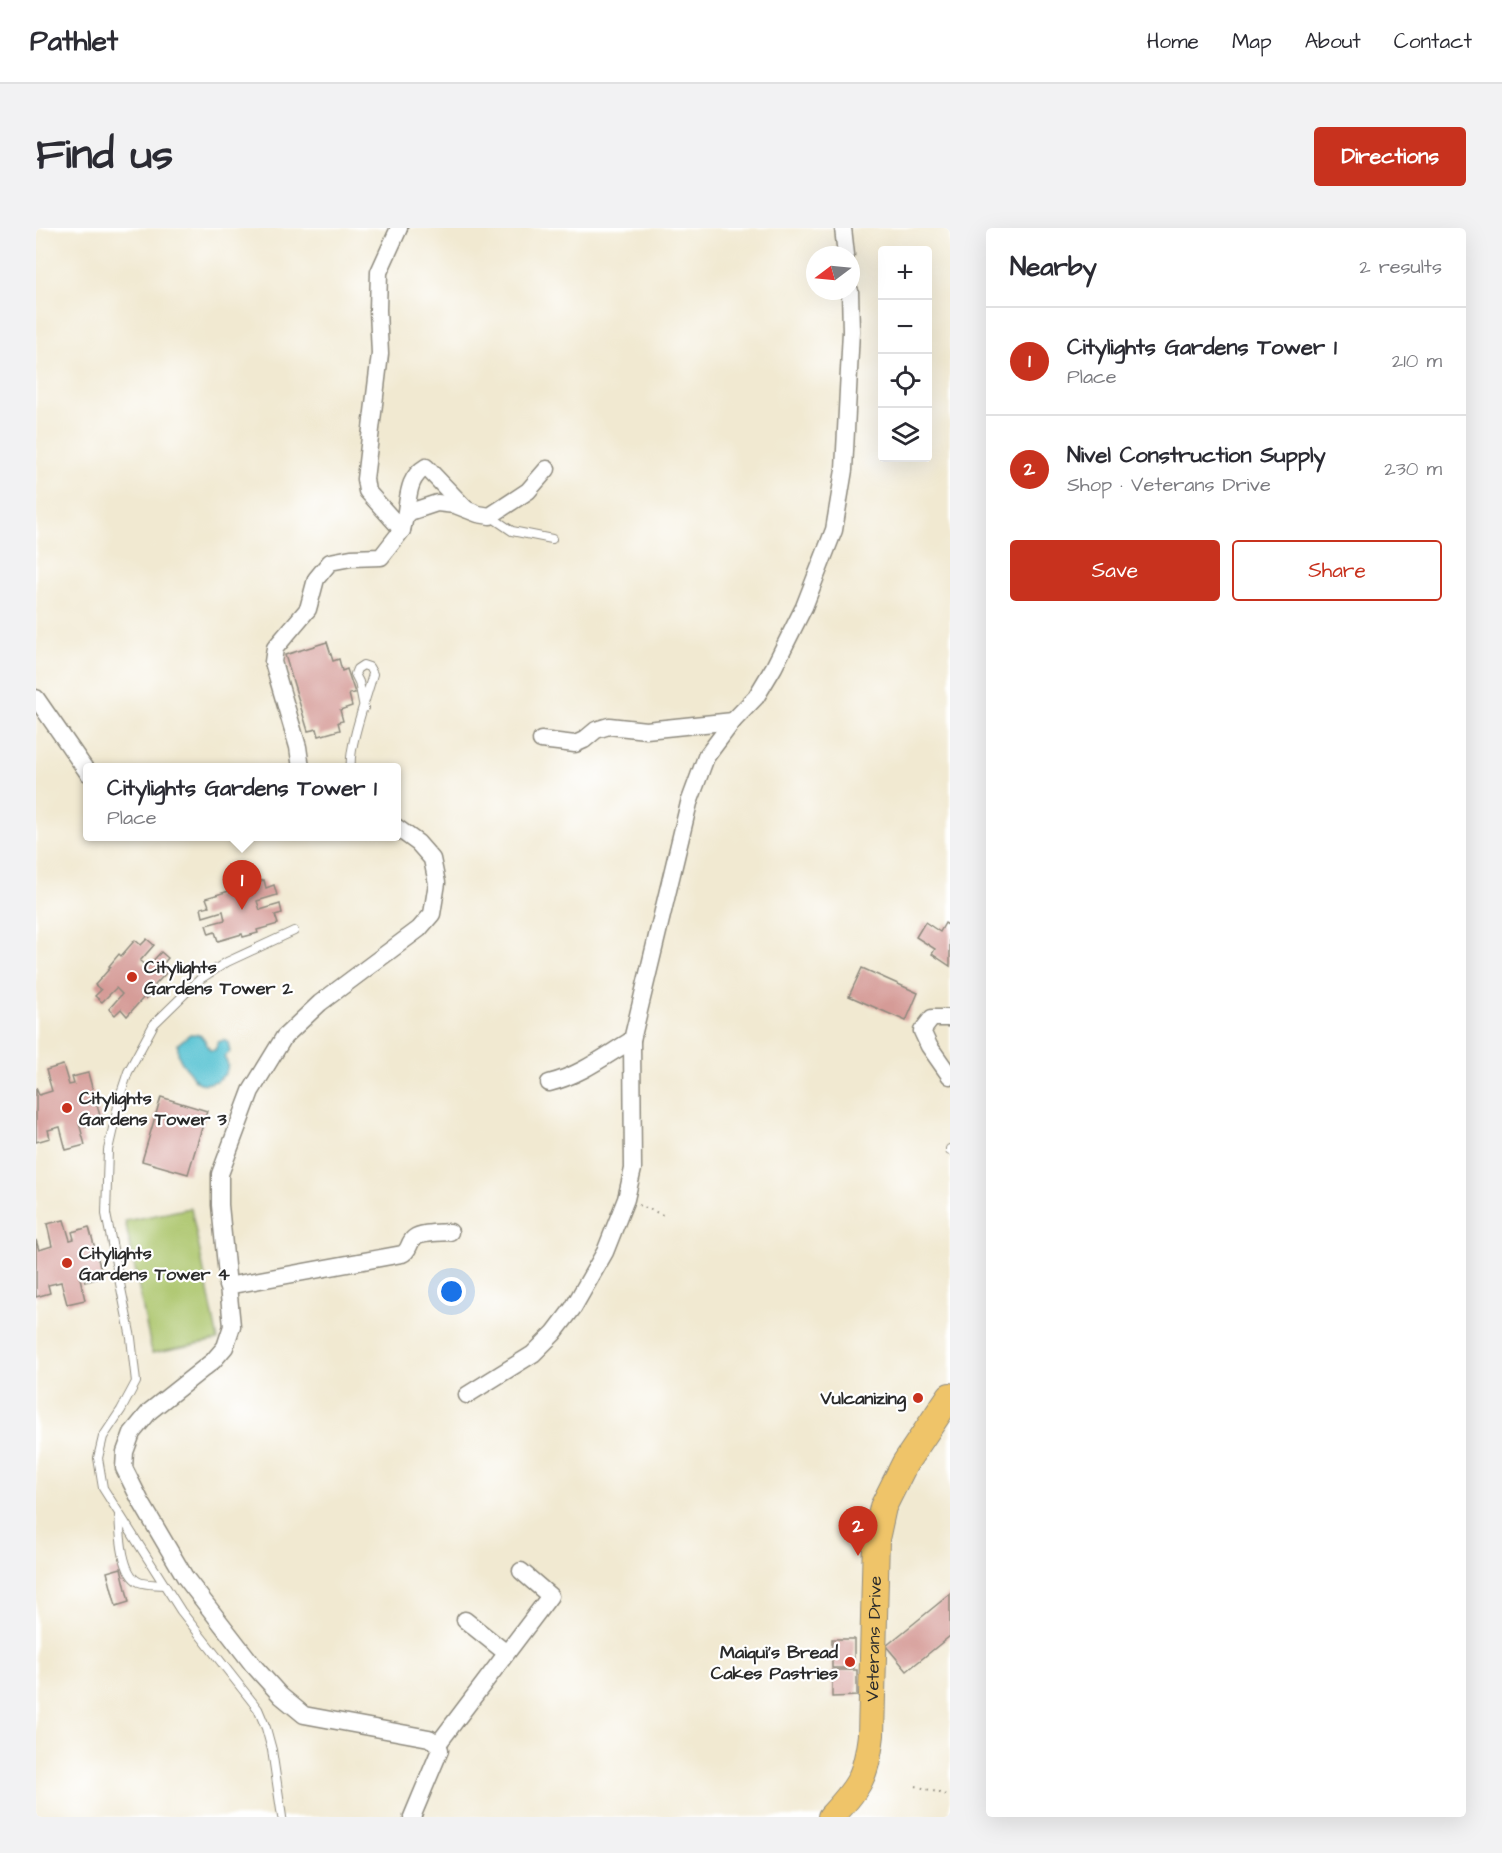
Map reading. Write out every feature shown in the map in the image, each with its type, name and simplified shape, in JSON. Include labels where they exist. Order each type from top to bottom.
[{"type":"main road","name":"Veterans Drive","points":[[831,1817],[854,1792],[868,1760],[871,1735],[876,1539],[883,1507],[905,1463],[950,1396]]},
{"type":"street","points":[[399,228],[379,272],[380,354],[365,479],[367,491],[404,524]]},
{"type":"street","points":[[843,228],[845,246]]},
{"type":"street","points":[[467,1395],[533,1354],[554,1333],[573,1308],[605,1252],[626,1199],[633,1169],[632,1041],[689,803],[706,757],[756,697],[774,667],[804,607],[834,530],[844,470],[852,331],[850,300]]},
{"type":"street","points":[[404,524],[412,478],[426,467],[468,510]]},
{"type":"street","points":[[300,763],[298,747],[273,662],[275,648],[308,609],[316,579],[330,562],[351,558],[381,557],[410,512],[437,503],[450,504],[490,516],[528,491],[547,469]]},
{"type":"street","points":[[36,698],[83,767]]},
{"type":"street","points":[[541,740],[575,744],[596,730],[609,726],[646,730],[734,721]]},
{"type":"street","points":[[401,831],[418,843],[432,859],[437,883],[432,914],[419,929],[320,1003],[284,1037],[251,1091],[220,1174],[220,1205],[232,1326],[225,1347],[213,1361],[150,1411],[132,1433],[125,1452],[124,1468],[185,1577],[254,1665],[282,1696],[304,1715],[429,1738],[438,1744],[440,1750],[412,1817]]},
{"type":"street","points":[[950,1018],[932,1018],[922,1031],[929,1046],[950,1076]]},
{"type":"street","points":[[549,1083],[584,1071],[632,1041]]},
{"type":"street","points":[[227,1286],[402,1254],[407,1252],[412,1240],[417,1236],[450,1232]]},
{"type":"street","points":[[438,1744],[505,1652],[550,1596],[521,1571]]},
{"type":"street","points":[[465,1620],[505,1652]]},
{"type":"lane","points":[[490,516],[513,531],[552,539]]},
{"type":"lane","points":[[350,763],[373,674],[371,669],[363,666],[356,671],[355,677],[359,682],[364,708]]},
{"type":"lane","points":[[359,682],[367,683],[372,680]]},
{"type":"lane","points":[[282,1817],[272,1750],[258,1709],[181,1611],[164,1585],[103,1488],[98,1458],[103,1437],[136,1382],[131,1338],[106,1214],[108,1150],[121,1093],[132,1064],[154,1024],[200,979],[227,962],[294,931]]},
{"type":"lane","points":[[119,1514],[120,1546],[132,1575],[139,1582],[164,1585]]},
{"type":"path","points":[[626,1199],[663,1215]]},
{"type":"path","points":[[916,1786],[950,1796]]},
{"type":"green space","points":[[191,1208],[218,1340],[152,1353],[125,1221]]},
{"type":"water","points":[[190,1034],[202,1036],[210,1050],[215,1050],[218,1042],[224,1040],[228,1042],[230,1052],[224,1057],[227,1062],[226,1072],[212,1083],[198,1082],[181,1061],[178,1044]]},
{"type":"building","points":[[327,642],[333,661],[339,659],[342,671],[347,669],[355,693],[349,694],[352,706],[340,710],[343,721],[338,722],[340,730],[319,736],[317,729],[308,731],[285,655]]},
{"type":"building","points":[[264,880],[266,888],[274,885],[277,895],[257,901],[260,910],[280,904],[282,913],[275,915],[278,924],[257,930],[258,933],[243,937],[242,934],[218,941],[215,932],[209,934],[206,925],[225,920],[223,911],[203,917],[201,908],[209,906],[206,898],[229,891],[228,888],[242,884],[243,887]]},
{"type":"building","points":[[925,922],[940,932],[945,923],[950,926],[950,966],[932,954],[935,949],[916,937]]},
{"type":"building","name":"Citylights Gardens Tower 2","points":[[147,939],[154,945],[140,961],[147,967],[161,952],[168,958],[163,964],[169,970],[154,986],[157,988],[146,999],[144,997],[127,1016],[121,1009],[115,1015],[109,1009],[122,994],[116,988],[102,1002],[95,996],[101,990],[95,985],[119,954],[121,956],[135,940],[141,945]]},
{"type":"building","points":[[862,968],[918,993],[906,1021],[849,996]]},
{"type":"building","name":"Citylights Gardens Tower 3","points":[[63,1065],[69,1085],[74,1084],[72,1077],[88,1073],[102,1123],[85,1127],[83,1122],[79,1123],[85,1145],[66,1150],[60,1127],[48,1130],[50,1138],[36,1142],[36,1088],[39,1095],[52,1091],[46,1070]]},
{"type":"building","points":[[161,1097],[207,1111],[188,1174],[142,1161]]},
{"type":"building","name":"Citylights Gardens Tower 4","points":[[64,1220],[70,1240],[74,1239],[72,1232],[89,1227],[103,1277],[85,1282],[84,1277],[80,1278],[85,1300],[67,1304],[61,1282],[48,1285],[50,1293],[36,1297],[36,1240],[39,1250],[52,1246],[47,1224]]},
{"type":"building","points":[[121,1568],[129,1602],[116,1606],[107,1572]]},
{"type":"building","points":[[950,1594],[950,1636],[907,1671],[886,1646]]},
{"type":"building","points":[[832,1639],[854,1639],[854,1668],[832,1668]]},
{"type":"building","points":[[832,1670],[857,1670],[857,1696],[832,1697]]},
{"type":"place","name":"Citylights Gardens Tower 1","points":[[242,910]]},
{"type":"place","name":"Citylights Gardens Tower 2","points":[[132,977]]},
{"type":"place","name":"Citylights Gardens Tower 3","points":[[67,1108]]},
{"type":"place","name":"Citylights Gardens Tower 4","points":[[67,1263]]},
{"type":"place","name":"Vulcanizing","points":[[918,1398]]},
{"type":"place","name":"Nivel Construction Supply","points":[[858,1556]]},
{"type":"place","name":"Maiqui's Bread Cakes Pastries","points":[[850,1662]]}]
